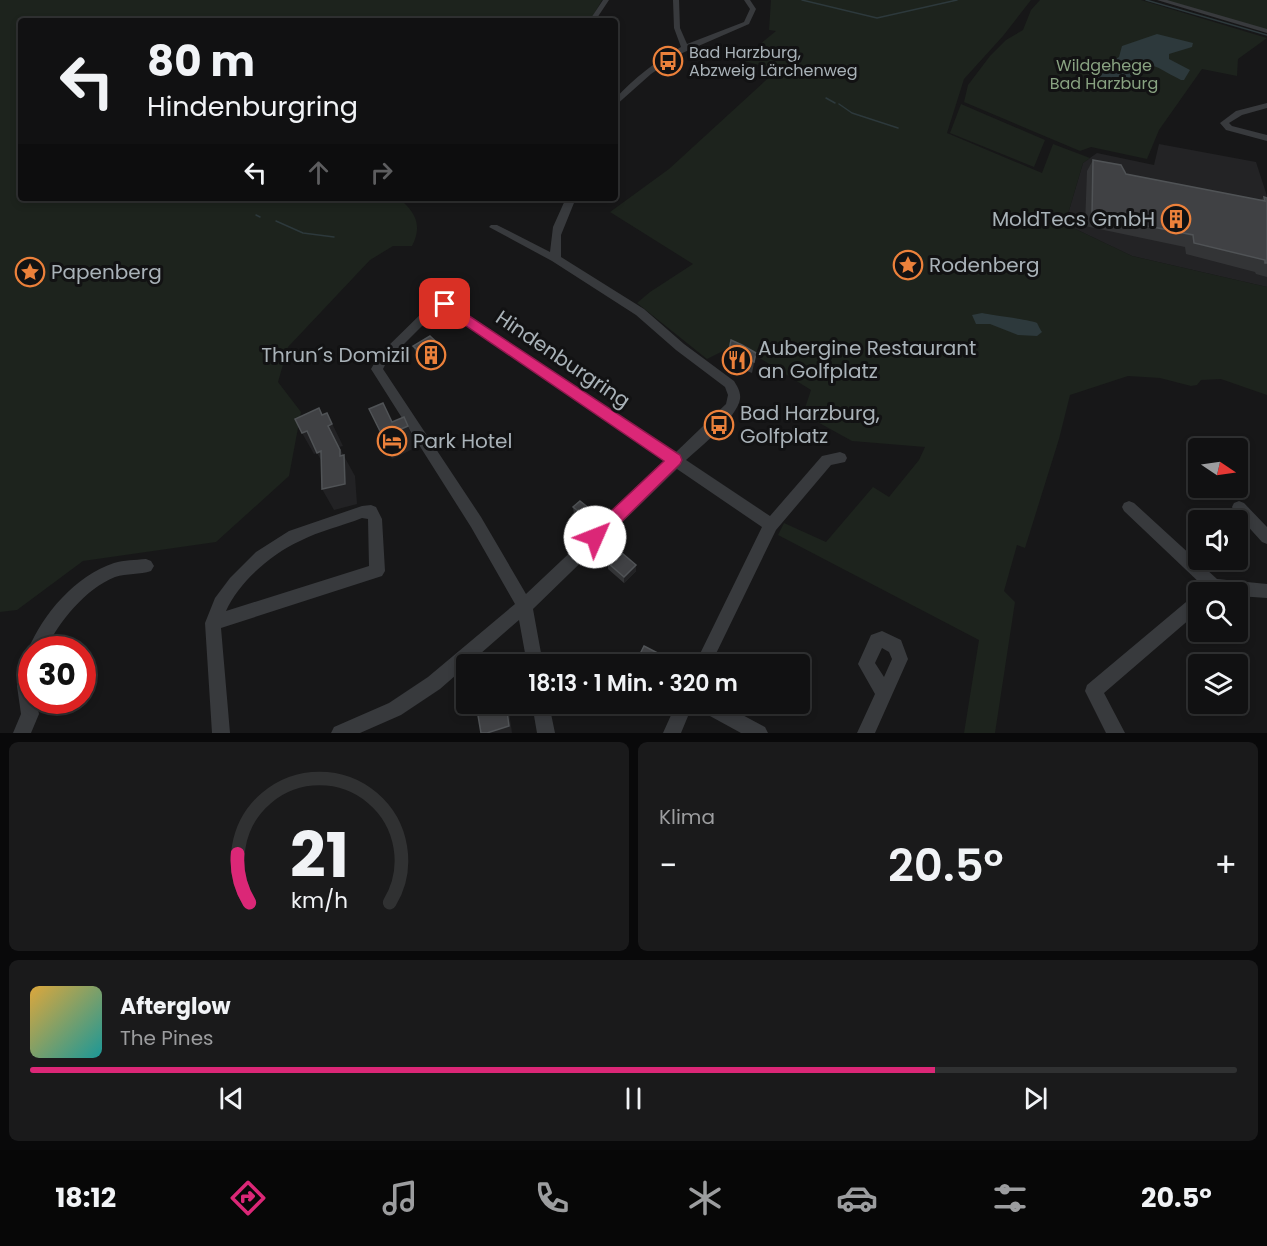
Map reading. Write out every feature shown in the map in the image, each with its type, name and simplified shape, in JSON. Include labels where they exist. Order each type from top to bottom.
[{"type":"street","points":[[594,18],[606,0]]},
{"type":"street","points":[[675,0],[677,28],[686,48]]},
{"type":"street","points":[[618,101],[647,74],[686,48],[725,34],[747,23],[753,9],[747,0]]},
{"type":"street","points":[[1160,0],[1267,31]]},
{"type":"street","points":[[1267,105],[1239,113],[1224,123],[1229,128],[1267,138]]},
{"type":"street","points":[[556,259],[553,249],[555,235],[570,201]]},
{"type":"street","points":[[340,733],[395,709],[434,683],[524,605],[734,403],[735,393],[730,384],[680,347],[639,312],[556,259],[495,227]]},
{"type":"street","name":"Hindenburgring","points":[[524,605],[476,522],[377,369],[383,358],[436,306],[445,304],[675,460]]},
{"type":"street","points":[[708,654],[771,525],[826,460],[840,458]]},
{"type":"street","points":[[675,460],[771,525]]},
{"type":"street","points":[[1129,507],[1204,582]]},
{"type":"street","points":[[1239,507],[1267,537]]},
{"type":"street","points":[[213,623],[376,571],[375,519],[371,510],[294,536],[261,556],[235,583],[221,603],[213,623],[221,733]]},
{"type":"street","points":[[45,636],[61,611],[94,580],[114,570],[146,566]]},
{"type":"street","points":[[1248,590],[1267,591]]},
{"type":"street","points":[[524,605],[533,654]]},
{"type":"street","points":[[1116,733],[1093,691],[1188,610]]},
{"type":"street","points":[[866,733],[885,694]]},
{"type":"street","points":[[22,733],[30,714]]},
{"type":"street","points":[[543,714],[546,733]]},
{"type":"street","points":[[672,733],[680,714]]},
{"type":"street","points":[[724,714],[759,733]]},
{"type":"shaded area","points":[[1157,34],[1193,43],[1192,47],[1169,54],[1169,59],[1190,70],[1184,80],[1157,67],[1145,66],[1124,84],[1112,86],[1098,83],[1095,71],[1119,57],[1122,46]]},
{"type":"shaded area","name":"MoldTecs GmbH","points":[[1159,144],[1256,162],[1267,196],[1267,287],[1132,256],[1065,224],[1083,163],[1097,153],[1154,165]]},
{"type":"shaded area","points":[[982,313],[1034,322],[1042,332],[1037,336],[1018,335],[990,324],[976,324],[972,315]]},
{"type":"green space","points":[[0,0],[602,0],[592,18],[18,18],[18,201],[401,201],[413,213],[417,231],[412,246],[393,246],[370,260],[288,347],[278,382],[301,412],[289,476],[216,542],[83,561],[17,610],[0,612]]},
{"type":"green space","points":[[771,0],[1031,0],[1003,36],[964,79],[947,133],[1042,173],[1053,144],[1090,158],[1083,163],[1065,224],[1132,256],[1267,287],[1267,395],[1221,379],[1201,380],[1197,385],[1191,386],[1160,378],[1128,376],[1070,395],[1059,439],[1025,548],[1017,545],[1004,591],[1015,602],[995,733],[964,733],[979,640],[778,535],[784,523],[826,542],[873,487],[889,497],[919,460],[925,447],[852,441],[803,414],[811,390],[737,344],[707,359],[637,303],[693,264],[610,212],[669,169],[777,70],[741,60],[776,31],[769,30]]},
{"type":"green space","name":"Wildgehege Bad Harzburg","points":[[1040,0],[1141,0],[1267,38],[1238,59],[1237,76],[1202,69],[1159,130],[1147,159],[1091,147],[1080,151],[964,102],[968,85],[990,56],[1006,40],[1023,30],[1031,10]]},
{"type":"green space","points":[[1164,0],[1267,0],[1267,30]]},
{"type":"green space","points":[[961,104],[1045,140],[1034,167],[950,133]]},
{"type":"building","name":"MoldTecs GmbH","points":[[1093,160],[1121,165],[1126,174],[1265,201],[1264,197],[1267,198],[1267,263],[1265,260],[1194,243],[1193,235],[1092,215]]},
{"type":"building","points":[[430,336],[444,349],[428,359],[413,346]]},
{"type":"building","points":[[731,340],[756,353],[754,362],[749,359],[738,362],[728,355]]},
{"type":"building","points":[[383,403],[392,422],[404,417],[408,426],[383,437],[369,409]]},
{"type":"building","points":[[319,408],[322,415],[327,413],[332,424],[328,426],[340,450],[340,456],[344,455],[345,484],[322,489],[321,451],[317,453],[307,431],[302,433],[295,419]]},
{"type":"building","points":[[580,501],[590,509],[583,515],[573,507]]},
{"type":"building","points":[[615,547],[636,565],[624,577],[608,563],[610,561],[605,557]]},
{"type":"building","points":[[644,646],[660,654],[640,654]]},
{"type":"building","points":[[478,714],[507,714],[509,726],[481,733]]},
{"type":"waterway","points":[[802,0],[877,18],[957,0]]},
{"type":"waterway","points":[[1146,0],[1267,35]]},
{"type":"waterway","points":[[826,98],[835,103]]},
{"type":"waterway","points":[[839,104],[852,113],[898,128]]},
{"type":"waterway","points":[[256,215],[260,217]]},
{"type":"waterway","points":[[276,221],[303,233],[334,237]]},
{"type":"place","name":"Bad Harzburg, Abzweig Lärchenweg","points":[[668,61]]},
{"type":"place","name":"MoldTecs GmbH","points":[[1176,219]]},
{"type":"place","name":"Rodenberg","points":[[908,265]]},
{"type":"place","name":"Papenberg","points":[[30,272]]},
{"type":"place","name":"Thrun´s Domizil","points":[[431,355]]},
{"type":"place","name":"Aubergine Restaurant an Golfplatz","points":[[737,360]]},
{"type":"place","name":"Bad Harzburg, Golfplatz","points":[[719,425]]},
{"type":"place","name":"Park Hotel","points":[[392,441]]},
{"type":"route","points":[[445,304],[675,460],[595,537]]}]
